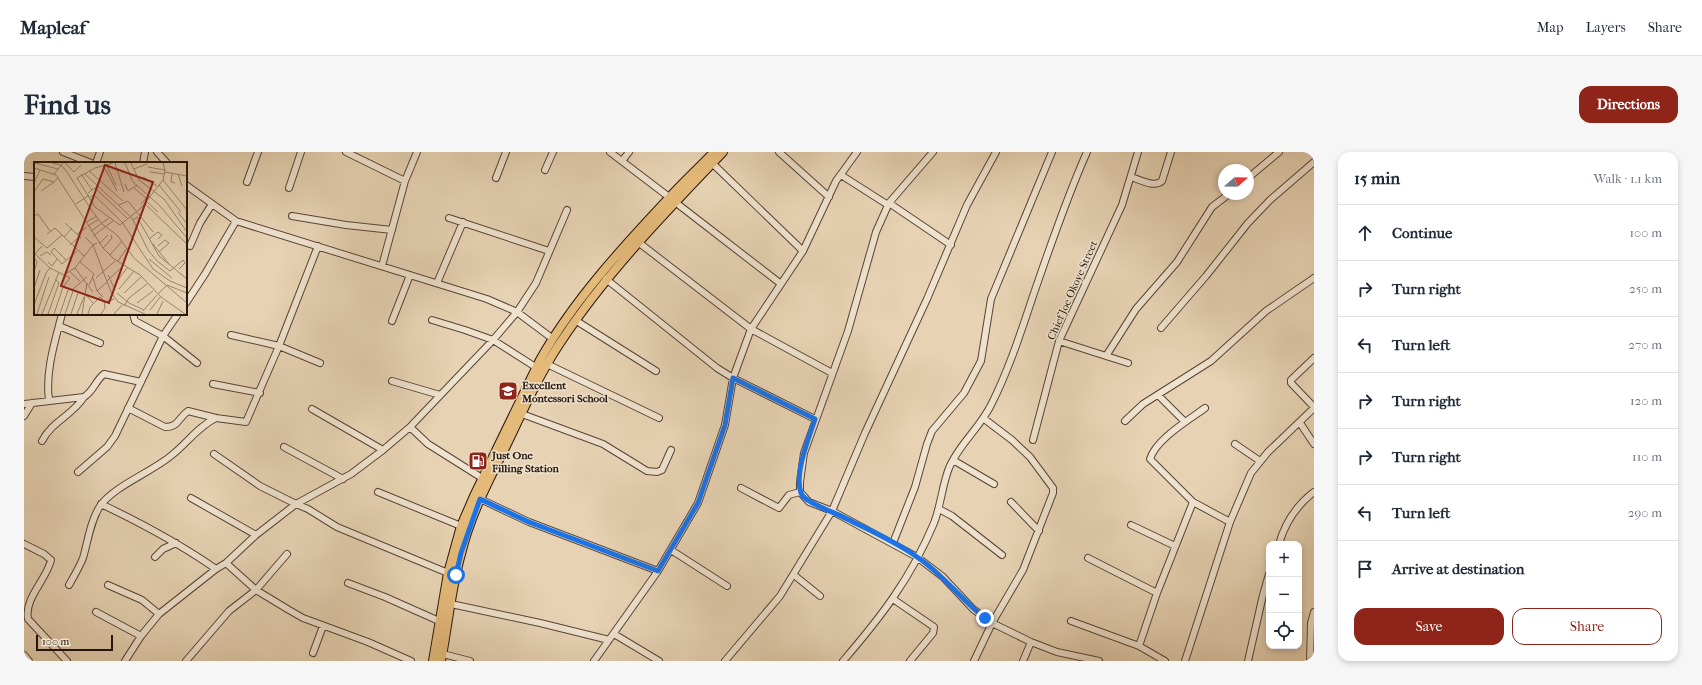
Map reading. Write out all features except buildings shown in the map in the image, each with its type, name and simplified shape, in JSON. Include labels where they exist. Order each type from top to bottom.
[{"type":"main road","points":[[442,657],[461,553],[480,499],[547,364],[575,320],[606,279],[714,152]]},
{"type":"main road","points":[[433,661],[448,573],[461,526],[482,478],[536,368],[552,339],[599,276],[672,200],[723,152]]},
{"type":"street","points":[[63,152],[88,162]]},
{"type":"street","points":[[96,162],[100,152]]},
{"type":"street","points":[[143,162],[145,152]]},
{"type":"street","points":[[157,152],[166,162]]},
{"type":"street","points":[[247,182],[258,152]]},
{"type":"street","points":[[289,188],[301,152]]},
{"type":"street","points":[[346,152],[405,181]]},
{"type":"street","points":[[382,266],[405,181],[417,152]]},
{"type":"street","points":[[496,178],[506,152]]},
{"type":"street","points":[[610,152],[781,284]]},
{"type":"street","points":[[622,161],[629,152]]},
{"type":"street","points":[[779,152],[829,197]]},
{"type":"street","points":[[933,152],[889,204],[876,232],[848,331],[804,453],[800,492],[809,502],[832,511],[917,557],[943,577],[973,609],[992,623],[1031,642],[1057,652],[1083,660],[1099,661]]},
{"type":"street","points":[[725,661],[780,596],[832,511],[865,433],[967,205],[996,152]]},
{"type":"street","points":[[893,543],[915,487],[932,431],[964,393],[981,361],[991,299],[1052,152]]},
{"type":"street","points":[[843,661],[893,599],[917,557],[939,509],[944,486],[953,460],[992,403],[1010,362],[1071,189],[1087,152]]},
{"type":"street","name":"Chief Joe Okoye Street","points":[[1033,440],[1059,340],[1122,205],[1138,152]]},
{"type":"street","points":[[1131,177],[1158,185],[1162,181],[1171,152]]},
{"type":"street","points":[[1254,173],[1279,152]]},
{"type":"street","points":[[545,170],[551,153]]},
{"type":"street","points":[[594,661],[658,571],[698,503],[725,425],[733,378],[751,328],[803,251],[829,197],[854,153]]},
{"type":"street","points":[[1161,328],[1206,276],[1248,223],[1264,206],[1314,162]]},
{"type":"street","points":[[712,163],[803,251]]},
{"type":"street","points":[[841,175],[889,204],[950,245]]},
{"type":"street","points":[[24,176],[34,177]]},
{"type":"street","points":[[187,188],[236,221],[487,299],[517,312],[552,339]]},
{"type":"street","points":[[1106,356],[1136,309],[1177,262],[1212,207],[1221,200]]},
{"type":"street","points":[[190,246],[200,223],[212,204]]},
{"type":"street","points":[[125,661],[141,636],[159,614],[216,569],[226,563],[256,535],[296,504],[343,479],[383,450],[410,427],[493,340],[517,312],[536,283],[548,251],[567,210]]},
{"type":"street","points":[[292,216],[346,225],[392,230]]},
{"type":"street","points":[[449,218],[548,251]]},
{"type":"street","points":[[187,301],[236,221]]},
{"type":"street","points":[[437,283],[463,222]]},
{"type":"street","points":[[638,242],[751,328],[832,373]]},
{"type":"street","points":[[128,408],[165,427],[175,425],[188,411],[216,418],[246,422],[260,393],[318,246]]},
{"type":"street","points":[[392,321],[410,275]]},
{"type":"street","points":[[1125,421],[1143,404],[1211,361],[1266,311],[1314,278]]},
{"type":"street","points":[[606,279],[717,368],[733,378],[815,419]]},
{"type":"street","points":[[49,400],[48,392],[50,366],[62,315]]},
{"type":"street","points":[[133,315],[135,321],[163,336],[197,363]]},
{"type":"street","points":[[78,472],[107,447],[115,436],[163,336],[177,315]]},
{"type":"street","points":[[432,320],[493,340],[536,368]]},
{"type":"street","points":[[575,320],[656,371]]},
{"type":"street","points":[[59,326],[100,343]]},
{"type":"street","points":[[231,335],[279,346],[320,363]]},
{"type":"street","points":[[1059,340],[1128,363]]},
{"type":"street","points":[[1185,661],[1230,522],[1251,473],[1260,461],[1314,408],[1290,380],[1314,358]]},
{"type":"street","points":[[547,364],[659,418]]},
{"type":"street","points":[[42,441],[46,433],[56,422],[80,404],[84,397],[90,393],[100,377],[104,374],[141,382]]},
{"type":"street","points":[[392,381],[440,395]]},
{"type":"street","points":[[214,384],[260,393]]},
{"type":"street","points":[[1158,395],[1185,422]]},
{"type":"street","points":[[24,404],[84,397]]},
{"type":"street","points":[[24,416],[32,403]]},
{"type":"street","points":[[1205,408],[1185,422],[1152,453],[1150,459],[1193,502],[1230,522]]},
{"type":"street","points":[[312,409],[383,450]]},
{"type":"street","points":[[522,414],[603,444],[647,472],[657,472],[662,470],[671,450]]},
{"type":"street","points":[[69,585],[79,567],[87,538],[101,504],[116,492],[172,455],[209,422],[216,418]]},
{"type":"street","points":[[974,661],[992,623],[1023,570],[1053,493],[1053,488],[1030,457],[1012,440],[983,418]]},
{"type":"street","points":[[1300,423],[1314,444]]},
{"type":"street","points":[[410,427],[428,444],[482,478]]},
{"type":"street","points":[[1235,444],[1260,461]]},
{"type":"street","points":[[284,447],[343,479]]},
{"type":"street","points":[[214,454],[260,486],[308,509],[337,527],[448,573]]},
{"type":"street","points":[[953,460],[994,484]]},
{"type":"street","points":[[741,488],[779,508],[789,495],[800,492]]},
{"type":"street","points":[[378,492],[461,526]]},
{"type":"street","points":[[1279,541],[1290,517],[1314,492]]},
{"type":"street","points":[[190,498],[256,535]]},
{"type":"street","points":[[480,499],[529,522],[658,571]]},
{"type":"street","points":[[1010,502],[1039,531]]},
{"type":"street","points":[[1139,646],[1157,593],[1193,502]]},
{"type":"street","points":[[101,504],[176,543],[216,569]]},
{"type":"street","points":[[939,509],[952,516],[1002,555]]},
{"type":"street","points":[[1132,525],[1175,546]]},
{"type":"street","points":[[155,557],[163,549],[176,543]]},
{"type":"street","points":[[24,544],[44,554],[51,560],[25,609],[26,614],[28,619],[67,661]]},
{"type":"street","points":[[671,550],[727,586]]},
{"type":"street","points":[[186,661],[229,611],[256,590],[288,554]]},
{"type":"street","points":[[1088,558],[1157,593]]},
{"type":"street","points":[[226,563],[256,590],[289,610],[323,626],[368,642],[412,661]]},
{"type":"street","points":[[794,575],[820,596]]},
{"type":"street","points":[[1248,661],[1268,577]]},
{"type":"street","points":[[348,583],[385,597],[439,621]]},
{"type":"street","points":[[108,585],[142,600],[159,614]]},
{"type":"street","points":[[893,599],[934,627],[933,633],[910,661]]},
{"type":"street","points":[[452,604],[540,622],[609,640]]},
{"type":"street","points":[[96,612],[141,636]]},
{"type":"street","points":[[1310,661],[1311,622],[1314,612]]},
{"type":"street","points":[[1071,621],[1139,646],[1165,661]]},
{"type":"street","points":[[313,653],[323,626]]},
{"type":"street","points":[[614,634],[659,661]]},
{"type":"street","points":[[1023,661],[1031,642]]},
{"type":"street","points":[[24,655],[29,661]]},
{"type":"street","points":[[442,657],[470,661]]},
{"type":"place","name":"Excellent Montessori School","points":[[508,391]]},
{"type":"place","name":"Just One Filling Station","points":[[478,461]]},
{"type":"route","points":[[456,575],[468,530],[480,499],[529,522],[658,571],[698,503],[725,425],[733,378],[815,419],[804,453],[802,465],[800,492],[803,498],[832,511],[917,557],[943,577],[973,609],[985,618]]}]
